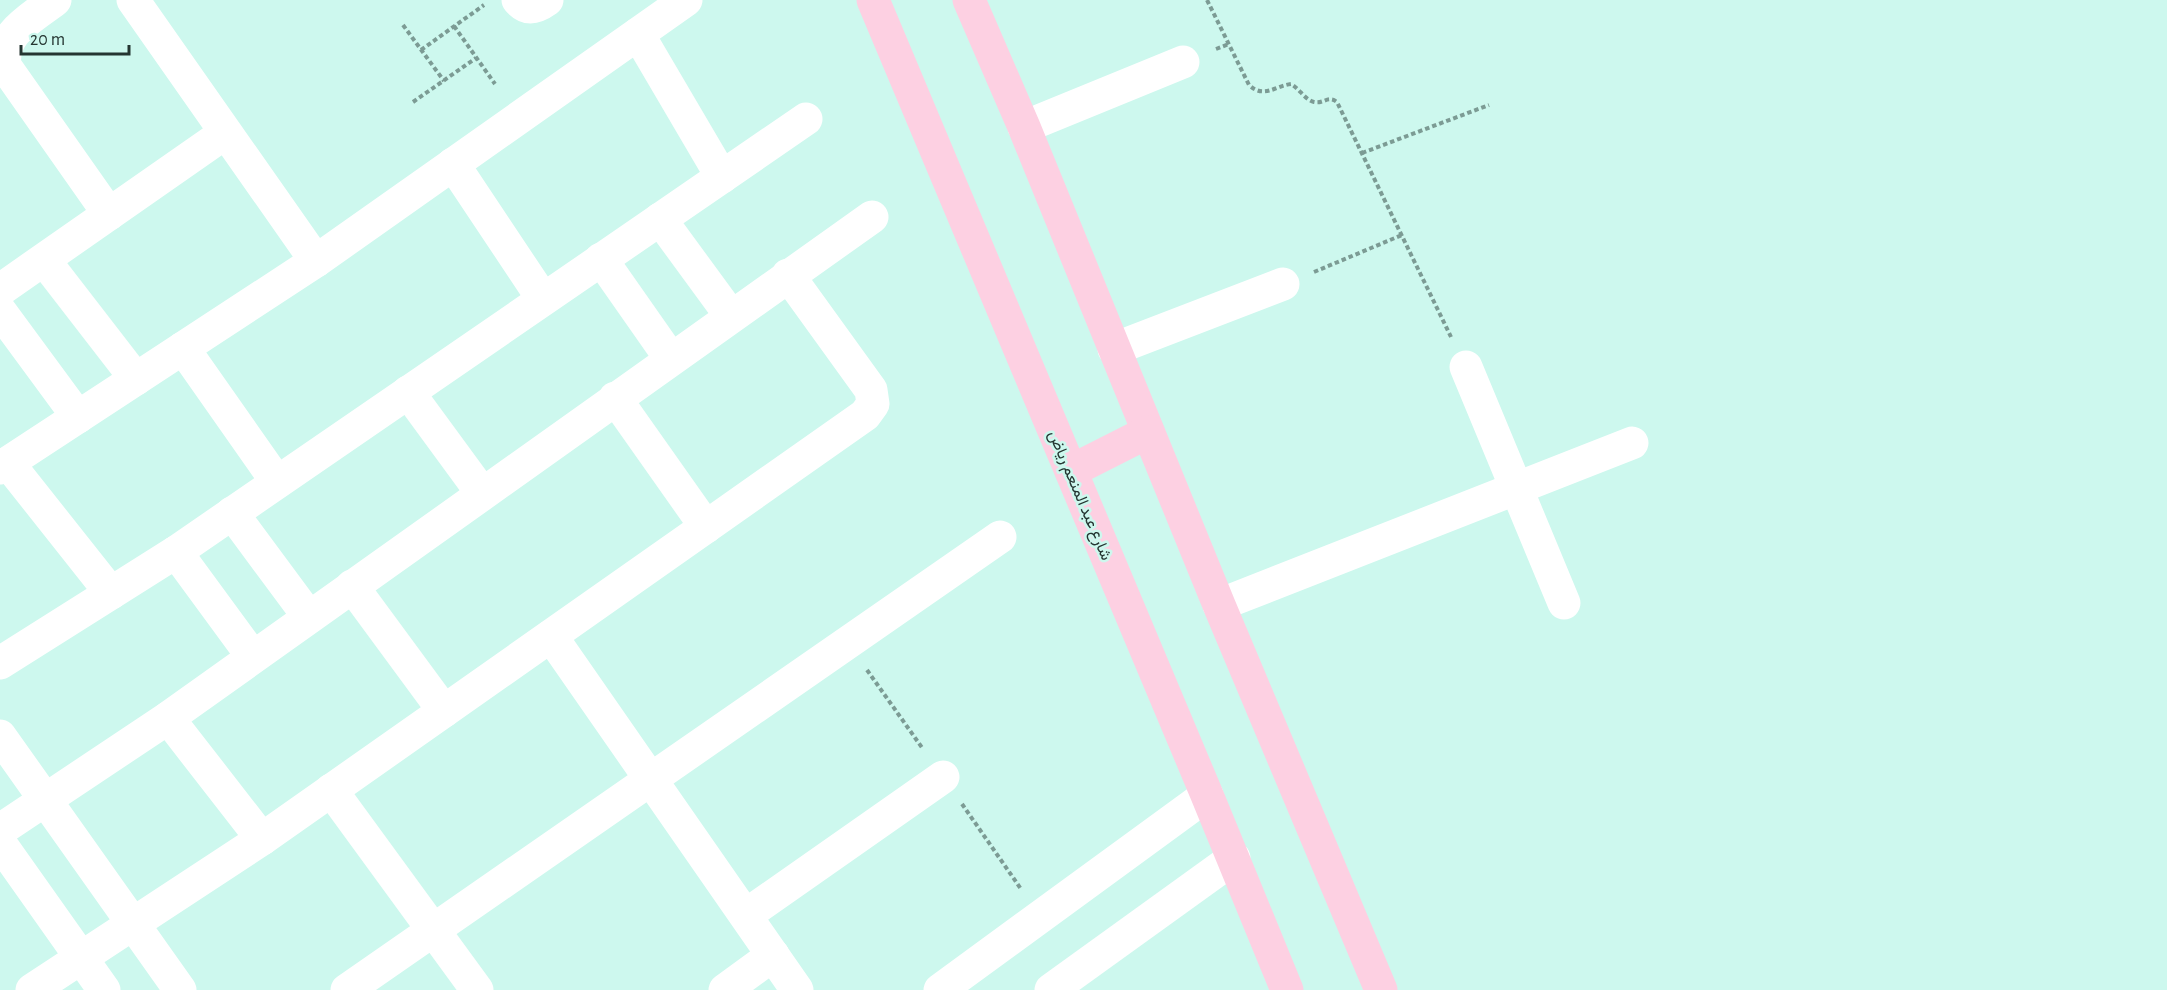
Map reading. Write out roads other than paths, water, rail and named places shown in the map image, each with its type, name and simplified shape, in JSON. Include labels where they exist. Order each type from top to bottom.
[{"type":"main road","name":"شارع عبد المنعم رياض","points":[[873,0],[1208,795],[1287,990]]},
{"type":"main road","points":[[969,0],[1024,127],[1219,605],[1381,990]]},
{"type":"main road","points":[[1071,471],[1148,432]]},
{"type":"street","points":[[55,0],[5,41],[2,50],[10,95],[109,214]]},
{"type":"street","points":[[134,0],[316,261]]},
{"type":"street","points":[[518,0],[525,7],[531,8],[547,0]]},
{"type":"street","points":[[111,593],[4,465],[316,261],[686,0]]},
{"type":"street","points":[[638,34],[722,177]]},
{"type":"street","points":[[1024,127],[1183,62]]},
{"type":"street","points":[[0,663],[176,552],[806,119]]},
{"type":"street","points":[[0,290],[225,133]]},
{"type":"street","points":[[453,164],[543,299]]},
{"type":"street","points":[[0,830],[168,718],[872,217]]},
{"type":"street","points":[[660,219],[731,316]]},
{"type":"street","points":[[601,259],[670,359]]},
{"type":"street","points":[[44,260],[136,379]]},
{"type":"street","points":[[32,990],[262,839],[865,415],[873,404],[871,390],[788,275]]},
{"type":"street","points":[[1114,349],[1283,284]]},
{"type":"street","points":[[0,311],[78,417]]},
{"type":"street","points":[[183,348],[277,482]]},
{"type":"street","points":[[1466,367],[1564,603]]},
{"type":"street","points":[[408,392],[483,493]]},
{"type":"street","points":[[615,398],[706,527]]},
{"type":"street","points":[[1219,605],[1632,443]]},
{"type":"street","points":[[232,513],[309,617]]},
{"type":"street","points":[[347,990],[1000,537]]},
{"type":"street","points":[[176,552],[253,657]]},
{"type":"street","points":[[352,586],[444,711]]},
{"type":"street","points":[[551,636],[797,990]]},
{"type":"street","points":[[168,718],[262,839]]},
{"type":"street","points":[[0,736],[180,990]]},
{"type":"street","points":[[746,915],[943,777]]},
{"type":"street","points":[[331,790],[477,990]]},
{"type":"street","points":[[940,990],[1208,795]]},
{"type":"street","points":[[0,843],[104,990]]},
{"type":"street","points":[[1051,990],[1234,858]]},
{"type":"street","points":[[725,990],[773,955]]}]
